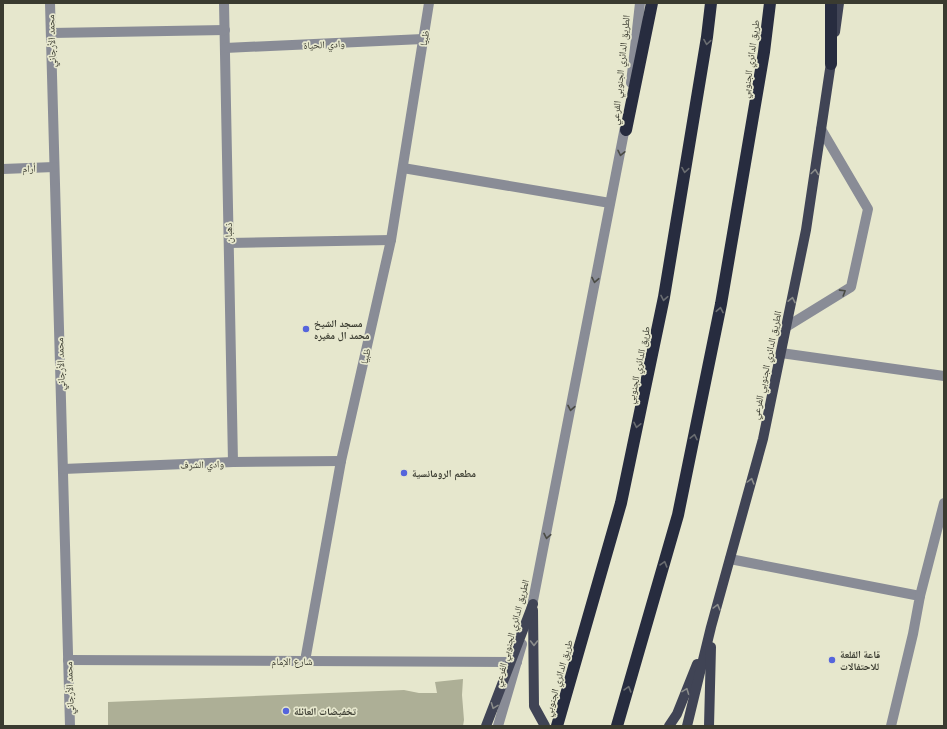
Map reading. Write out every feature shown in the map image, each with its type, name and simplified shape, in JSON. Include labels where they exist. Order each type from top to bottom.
[{"type":"highway","points":[[626,130],[652,3]]},
{"type":"highway","name":"طريق الدائري الجنوبي","points":[[557,726],[621,503],[664,298],[707,38],[711,3]]},
{"type":"highway","name":"طريق الدائري الجنوبي","points":[[617,726],[678,515],[721,304],[764,52],[770,3]]},
{"type":"highway","points":[[831,3],[831,64]]},
{"type":"main road","name":"الطريق الدائري الجنوبي الفرعي","points":[[687,726],[711,627],[763,439],[806,230],[839,3]]},
{"type":"main road","points":[[486,726],[514,662],[534,604]]},
{"type":"main road","points":[[534,604],[534,706],[545,726]]},
{"type":"main road","points":[[669,726],[677,714],[711,627]]},
{"type":"main road","points":[[709,726],[711,627]]},
{"type":"street","name":"محمد الأرجاني","points":[[50,3],[70,726]]},
{"type":"street","name":"ذهبان","points":[[224,3],[232,462]]},
{"type":"street","name":"ظبيا","points":[[305,661],[341,461],[392,240],[429,3]]},
{"type":"street","name":"الطريق الدائري الجنوبي الفرعي","points":[[534,604],[610,203],[626,130],[640,3]]},
{"type":"street","points":[[51,33],[225,30]]},
{"type":"street","name":"وادي الحياة","points":[[225,48],[423,39]]},
{"type":"street","points":[[786,327],[851,287],[868,209],[821,129]]},
{"type":"street","name":"أرام","points":[[3,169],[54,167]]},
{"type":"street","points":[[403,168],[610,203]]},
{"type":"street","points":[[229,243],[392,240]]},
{"type":"street","points":[[781,353],[944,376]]},
{"type":"street","name":"وادي الشرف","points":[[63,469],[232,462],[341,461]]},
{"type":"street","points":[[891,726],[913,634],[920,596],[944,503]]},
{"type":"street","points":[[730,559],[920,596]]},
{"type":"street","name":"شارع الإمام","points":[[68,660],[514,662]]},
{"type":"street","name":"الطريق الدائري الجنوبي الفرعي","points":[[498,726],[514,662]]},
{"type":"building","name":"تخفيضات العائلة","points":[[463,679],[463,726],[108,726],[108,702],[404,690],[419,693],[437,693],[435,682]]},
{"type":"place","name":"مسجد الشيخ محمد ال مغيره","points":[[306,329]]},
{"type":"place","name":"مطعم الرومانسية","points":[[404,473]]},
{"type":"place","name":"قاعة القلعة للاحتفالات","points":[[832,660]]},
{"type":"place","name":"تخفيضات العائلة","points":[[286,711]]}]
